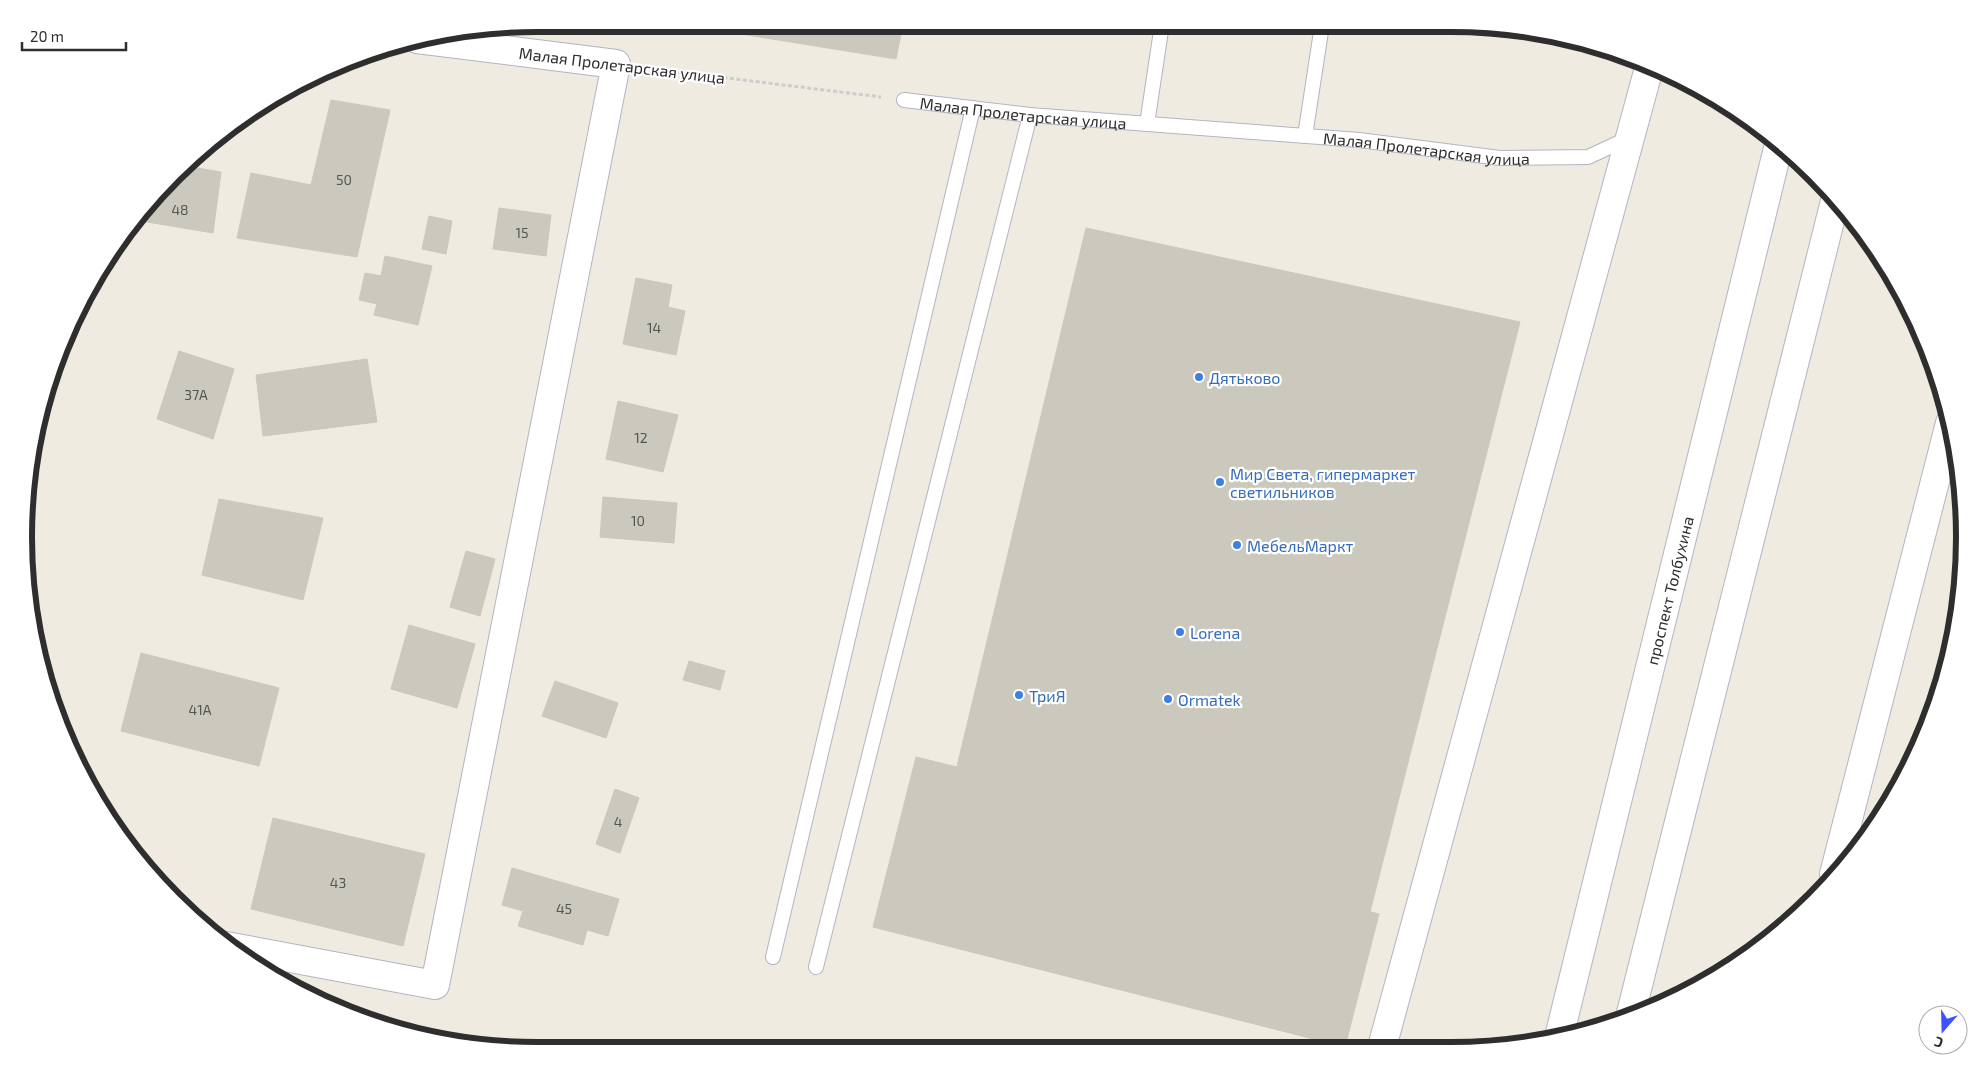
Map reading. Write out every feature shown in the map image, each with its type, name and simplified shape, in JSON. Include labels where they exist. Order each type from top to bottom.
[{"type":"street","name":"Малая Пролетарская улица","points":[[459,39],[489,39],[616,64]]},
{"type":"street","points":[[247,950],[435,985],[616,64]]},
{"type":"street","points":[[1383,1042],[1648,73]]},
{"type":"street","name":"проспект Толбухина","points":[[1561,1030],[1777,153]]},
{"type":"street","points":[[1632,1009],[1834,210]]},
{"type":"street","points":[[1837,861],[1946,439]]},
{"type":"lane","points":[[1147,124],[1161,32]]},
{"type":"lane","points":[[1305,136],[1321,32]]},
{"type":"lane","name":"Малая Пролетарская улица","points":[[904,100],[1030,115],[1359,140],[1500,158],[1588,157],[1629,138]]},
{"type":"lane","points":[[773,957],[973,108]]},
{"type":"lane","points":[[816,967],[1030,115]]},
{"type":"path","name":"Малая Пролетарская улица","points":[[616,64],[904,100]]},
{"type":"green space","points":[[384,1019],[450,1032],[449,1035],[439,1033]]},
{"type":"building","points":[[729,32],[901,32],[896,59]]},
{"type":"building","points":[[331,100],[390,110],[357,257],[237,238],[251,173],[311,185]]},
{"type":"building","points":[[194,167],[221,172],[213,233],[144,222],[180,180]]},
{"type":"building","points":[[499,208],[551,215],[546,256],[493,249]]},
{"type":"building","points":[[429,216],[452,221],[446,254],[422,249]]},
{"type":"building","name":"МебельМаркт","points":[[1086,228],[1520,322],[1370,912],[948,804]]},
{"type":"building","points":[[385,256],[432,266],[418,325],[374,315],[377,304],[359,300],[365,273],[381,276]]},
{"type":"building","points":[[636,278],[672,285],[668,307],[685,311],[676,355],[623,344]]},
{"type":"building","points":[[179,351],[234,369],[213,439],[157,419]]},
{"type":"building","points":[[367,359],[377,422],[263,436],[256,375]]},
{"type":"building","points":[[618,401],[678,415],[663,472],[606,459]]},
{"type":"building","points":[[603,497],[677,503],[674,543],[600,537]]},
{"type":"building","points":[[219,499],[323,518],[303,600],[202,575]]},
{"type":"building","points":[[466,551],[495,559],[480,616],[450,607]]},
{"type":"building","points":[[409,625],[475,644],[457,708],[391,689]]},
{"type":"building","points":[[141,653],[279,688],[259,766],[121,731]]},
{"type":"building","points":[[689,661],[725,671],[720,690],[683,680]]},
{"type":"building","points":[[555,681],[618,703],[606,738],[542,716]]},
{"type":"building","points":[[916,757],[957,767],[948,804],[1379,914],[1346,1042],[1325,1042],[873,927]]},
{"type":"building","points":[[615,789],[639,798],[620,853],[596,844]]},
{"type":"building","points":[[273,818],[425,854],[403,946],[251,909]]},
{"type":"building","points":[[512,868],[619,899],[608,936],[587,930],[583,945],[518,926],[523,911],[502,905]]},
{"type":"place","name":"Дятьково","points":[[1199,377]]},
{"type":"place","name":"Мир Света, гипермаркет светильников","points":[[1220,482]]},
{"type":"place","name":"МебельМаркт","points":[[1237,545]]},
{"type":"place","name":"Lorena","points":[[1180,632]]},
{"type":"place","name":"ТриЯ","points":[[1019,695]]},
{"type":"place","name":"Ormatek","points":[[1168,699]]}]
